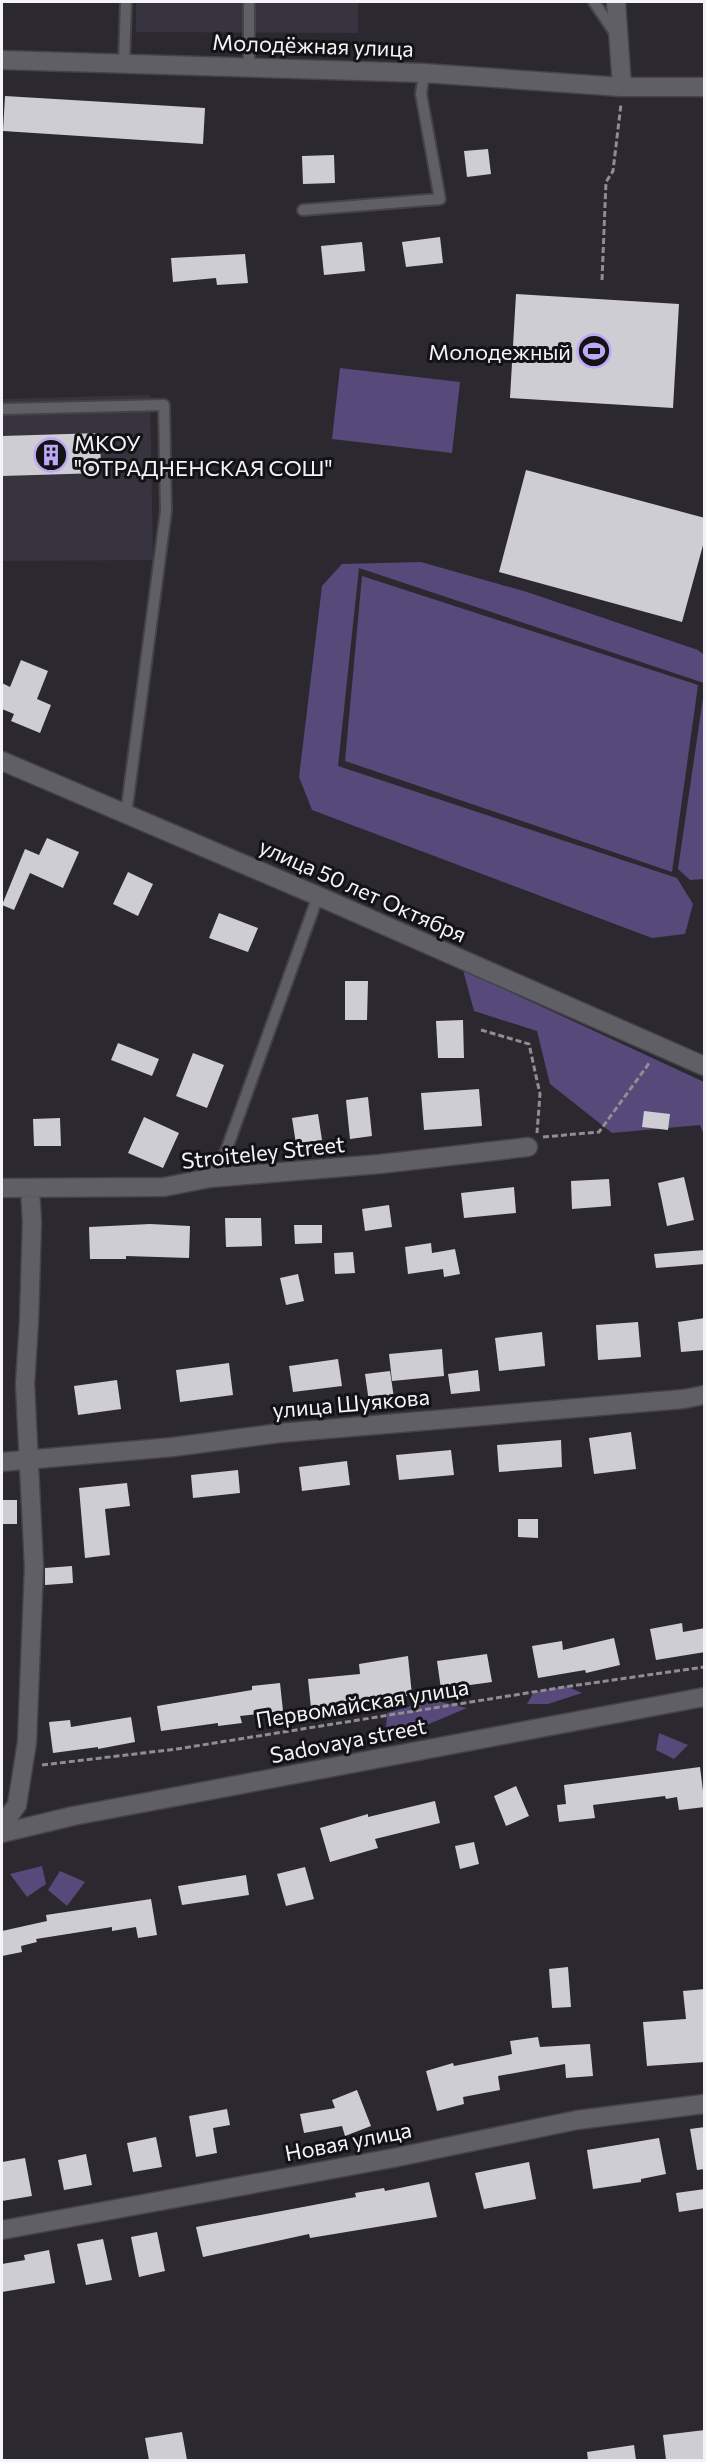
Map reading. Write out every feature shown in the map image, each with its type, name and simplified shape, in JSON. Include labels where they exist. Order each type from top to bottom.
[{"type":"street","points":[[616,2],[622,87]]},
{"type":"street","name":"Молодёжная улица","points":[[2,60],[424,73],[622,87],[705,87]]},
{"type":"street","name":"улица 50 лет Октября","points":[[2,761],[318,896],[705,1066]]},
{"type":"street","name":"Stroiteley Street","points":[[2,1188],[164,1187],[210,1178],[380,1164],[532,1142]]},
{"type":"street","points":[[2,1825],[16,1805],[27,1743],[34,1567],[25,1384],[31,1255],[30,1189]]},
{"type":"street","name":"улица Шуякова","points":[[2,1462],[173,1447],[280,1433],[684,1399],[705,1395]]},
{"type":"street","name":"Sadovaya street","points":[[2,1833],[74,1816],[705,1697]]},
{"type":"street","name":"Новая улица","points":[[2,2230],[393,2158],[578,2120],[705,2104]]},
{"type":"lane","points":[[124,63],[126,2]]},
{"type":"lane","points":[[249,2],[249,68]]},
{"type":"lane","points":[[594,2],[618,36]]},
{"type":"lane","points":[[303,210],[440,199],[421,94],[424,73]]},
{"type":"lane","points":[[2,409],[164,405],[166,511],[126,814]]},
{"type":"lane","points":[[210,1178],[226,1151],[318,896]]},
{"type":"path","points":[[602,280],[606,182],[613,171],[622,87]]},
{"type":"path","points":[[481,1030],[529,1044],[540,1094],[538,1129],[532,1142]]},
{"type":"path","points":[[532,1142],[599,1132],[652,1059]]},
{"type":"path","name":"Первомайская улица","points":[[23,1766],[177,1749],[705,1667]]},
{"type":"shaded area","points":[[136,2],[358,2],[358,33],[136,32]]},
{"type":"shaded area","points":[[340,368],[460,382],[452,453],[332,439]]},
{"type":"shaded area","points":[[150,395],[153,560],[2,561],[2,399]]},
{"type":"shaded area","points":[[421,562],[527,592],[698,650],[704,655],[704,683],[359,568],[338,766],[677,878],[693,904],[685,934],[652,938],[312,810],[299,777],[322,586],[342,564]]},
{"type":"shaded area","points":[[362,576],[698,685],[672,872],[345,761]]},
{"type":"shaded area","points":[[704,691],[704,879],[690,880],[678,869]]},
{"type":"shaded area","points":[[463,970],[704,1082],[704,1135],[700,1125],[612,1133],[550,1084],[537,1031],[474,1011]]},
{"type":"shaded area","points":[[566,1686],[582,1693],[548,1704],[527,1704],[534,1692]]},
{"type":"shaded area","points":[[432,1700],[467,1708],[429,1724],[386,1728],[387,1713]]},
{"type":"shaded area","points":[[659,1733],[688,1745],[674,1759],[656,1750]]},
{"type":"shaded area","points":[[42,1866],[46,1884],[27,1897],[10,1874]]},
{"type":"shaded area","points":[[60,1871],[85,1882],[67,1906],[48,1890]]},
{"type":"building","points":[[5,96],[205,108],[203,144],[3,131]]},
{"type":"building","points":[[488,149],[491,174],[467,177],[464,151]]},
{"type":"building","points":[[334,155],[335,183],[303,184],[302,156]]},
{"type":"building","points":[[440,237],[443,263],[406,267],[402,242]]},
{"type":"building","points":[[362,242],[365,271],[324,275],[321,246]]},
{"type":"building","points":[[245,254],[248,283],[217,285],[216,278],[173,282],[171,258]]},
{"type":"building","name":"Молодежный","points":[[516,294],[679,304],[673,408],[510,398]]},
{"type":"building","name":"МКОУ \"ОТРАДНЕНСКАЯ СОШ\"","points":[[100,433],[101,473],[2,476],[2,436]]},
{"type":"building","points":[[526,470],[705,518],[705,538],[682,622],[499,572]]},
{"type":"building","points":[[21,660],[48,671],[37,699],[51,705],[40,733],[11,721],[14,714],[2,709],[2,683],[10,687]]},
{"type":"building","points":[[47,838],[79,852],[63,888],[30,873],[14,910],[2,905],[25,849],[39,855]]},
{"type":"building","points":[[128,872],[153,884],[138,916],[113,904]]},
{"type":"building","points":[[219,913],[258,928],[248,952],[209,938]]},
{"type":"building","points":[[345,981],[368,981],[367,1020],[345,1020]]},
{"type":"building","points":[[463,1020],[464,1058],[438,1058],[436,1021]]},
{"type":"building","points":[[118,1043],[159,1059],[152,1076],[111,1060]]},
{"type":"building","points":[[193,1053],[224,1065],[207,1108],[176,1096]]},
{"type":"building","points":[[479,1089],[482,1126],[424,1130],[421,1093]]},
{"type":"building","points":[[368,1097],[372,1136],[350,1139],[346,1100]]},
{"type":"building","points":[[644,1111],[670,1114],[668,1130],[642,1127]]},
{"type":"building","points":[[318,1114],[322,1140],[296,1144],[292,1118]]},
{"type":"building","points":[[144,1117],[179,1133],[163,1168],[128,1153]]},
{"type":"building","points":[[60,1118],[61,1146],[34,1146],[33,1119]]},
{"type":"building","points":[[684,1177],[694,1220],[667,1226],[658,1183]]},
{"type":"building","points":[[609,1179],[611,1206],[572,1209],[571,1181]]},
{"type":"building","points":[[514,1187],[516,1213],[464,1218],[461,1193]]},
{"type":"building","points":[[389,1205],[392,1227],[365,1231],[362,1209]]},
{"type":"building","points":[[225,1218],[261,1218],[262,1246],[226,1247]]},
{"type":"building","points":[[150,1224],[190,1226],[189,1258],[126,1256],[126,1259],[90,1259],[89,1227]]},
{"type":"building","points":[[294,1225],[322,1225],[322,1243],[295,1244]]},
{"type":"building","points":[[431,1243],[432,1253],[455,1249],[460,1274],[444,1277],[443,1269],[408,1274],[405,1247]]},
{"type":"building","points":[[705,1250],[705,1264],[656,1268],[654,1254]]},
{"type":"building","points":[[353,1252],[355,1273],[335,1274],[334,1253]]},
{"type":"building","points":[[298,1274],[304,1301],[286,1305],[280,1278]]},
{"type":"building","points":[[705,1318],[705,1350],[681,1352],[678,1322]]},
{"type":"building","points":[[638,1322],[641,1357],[598,1360],[596,1325]]},
{"type":"building","points":[[542,1332],[545,1366],[499,1371],[495,1338]]},
{"type":"building","points":[[442,1349],[444,1376],[392,1381],[389,1354]]},
{"type":"building","points":[[338,1359],[342,1386],[293,1392],[289,1366]]},
{"type":"building","points":[[229,1363],[233,1395],[180,1402],[176,1370]]},
{"type":"building","points":[[478,1370],[480,1391],[451,1394],[448,1374]]},
{"type":"building","points":[[390,1371],[395,1405],[370,1409],[365,1374]]},
{"type":"building","points":[[117,1380],[121,1409],[78,1415],[74,1386]]},
{"type":"building","points":[[631,1432],[636,1469],[594,1474],[589,1438]]},
{"type":"building","points":[[561,1440],[562,1467],[499,1472],[497,1445]]},
{"type":"building","points":[[451,1450],[454,1475],[399,1480],[396,1455]]},
{"type":"building","points":[[347,1461],[350,1485],[302,1491],[299,1467]]},
{"type":"building","points":[[238,1470],[240,1493],[193,1498],[191,1475]]},
{"type":"building","points":[[127,1483],[130,1506],[105,1509],[110,1555],[85,1558],[79,1488]]},
{"type":"building","points":[[2,1500],[17,1500],[17,1524],[2,1524]]},
{"type":"building","points":[[518,1519],[538,1519],[538,1538],[518,1537]]},
{"type":"building","points":[[72,1566],[73,1583],[45,1585],[45,1568]]},
{"type":"building","points":[[682,1623],[683,1632],[705,1628],[705,1652],[656,1660],[650,1629]]},
{"type":"building","points":[[614,1638],[620,1665],[586,1673],[585,1670],[538,1678],[532,1646],[562,1641],[563,1650]]},
{"type":"building","points":[[487,1654],[492,1682],[441,1689],[437,1661]]},
{"type":"building","points":[[408,1656],[412,1695],[364,1704],[364,1702],[311,1708],[308,1679],[360,1674],[359,1664]]},
{"type":"building","points":[[280,1683],[283,1711],[240,1716],[242,1723],[218,1726],[218,1723],[161,1731],[157,1706],[252,1690],[252,1686]]},
{"type":"building","points":[[131,1717],[135,1742],[98,1749],[98,1747],[53,1753],[49,1722],[70,1720],[71,1727]]},
{"type":"building","points":[[700,1767],[705,1807],[679,1810],[677,1797],[666,1799],[665,1796],[593,1805],[595,1818],[559,1822],[557,1805],[566,1804],[564,1785]]},
{"type":"building","points":[[516,1786],[529,1816],[506,1826],[494,1796]]},
{"type":"building","points":[[435,1801],[440,1823],[375,1839],[378,1848],[330,1862],[320,1828],[368,1814],[368,1817]]},
{"type":"building","points":[[474,1842],[479,1864],[460,1869],[455,1846]]},
{"type":"building","points":[[305,1867],[314,1899],[286,1906],[277,1874]]},
{"type":"building","points":[[246,1875],[249,1895],[182,1905],[178,1886]]},
{"type":"building","points":[[151,1899],[157,1935],[138,1938],[136,1927],[112,1931],[112,1927],[36,1939],[37,1942],[21,1946],[22,1952],[2,1956],[2,1931],[47,1921],[46,1915]]},
{"type":"building","points":[[568,1967],[571,2007],[552,2008],[549,1969]]},
{"type":"building","points":[[705,1989],[705,2062],[647,2066],[643,2022],[686,2019],[683,1991]]},
{"type":"building","points":[[538,2037],[540,2047],[590,2044],[593,2076],[566,2078],[565,2064],[498,2076],[500,2090],[463,2097],[464,2104],[437,2111],[426,2071],[453,2063],[454,2066],[512,2054],[510,2041]]},
{"type":"building","points":[[357,2090],[371,2126],[345,2136],[342,2126],[304,2133],[300,2114],[335,2108],[332,2100]]},
{"type":"building","points":[[227,2109],[230,2125],[213,2128],[217,2153],[196,2157],[189,2116]]},
{"type":"building","points":[[705,2127],[705,2169],[697,2170],[690,2129]]},
{"type":"building","points":[[156,2137],[162,2167],[133,2172],[127,2143]]},
{"type":"building","points":[[659,2138],[666,2174],[641,2179],[641,2182],[593,2189],[587,2150]]},
{"type":"building","points":[[86,2154],[92,2185],[64,2190],[58,2160]]},
{"type":"building","points":[[25,2158],[32,2196],[2,2201],[2,2162]]},
{"type":"building","points":[[529,2162],[536,2199],[484,2209],[475,2173]]},
{"type":"building","points":[[429,2182],[437,2217],[310,2238],[309,2234],[203,2257],[196,2227],[356,2197],[355,2193],[384,2188],[385,2191]]},
{"type":"building","points":[[705,2189],[705,2208],[679,2212],[676,2193]]},
{"type":"building","points":[[157,2232],[165,2271],[139,2277],[131,2237]]},
{"type":"building","points":[[103,2239],[112,2280],[86,2285],[77,2244]]},
{"type":"building","points":[[49,2250],[55,2283],[2,2292],[2,2264],[25,2260],[24,2255]]},
{"type":"building","points":[[705,2430],[705,2459],[666,2460],[663,2435]]},
{"type":"building","points":[[182,2432],[187,2460],[149,2460],[145,2438]]},
{"type":"building","points":[[634,2445],[636,2460],[588,2460],[587,2452]]},
{"type":"place","name":"Молодежный","points":[[594,351]]},
{"type":"place","name":"МКОУ \"ОТРАДНЕНСКАЯ СОШ\"","points":[[51,455]]}]
